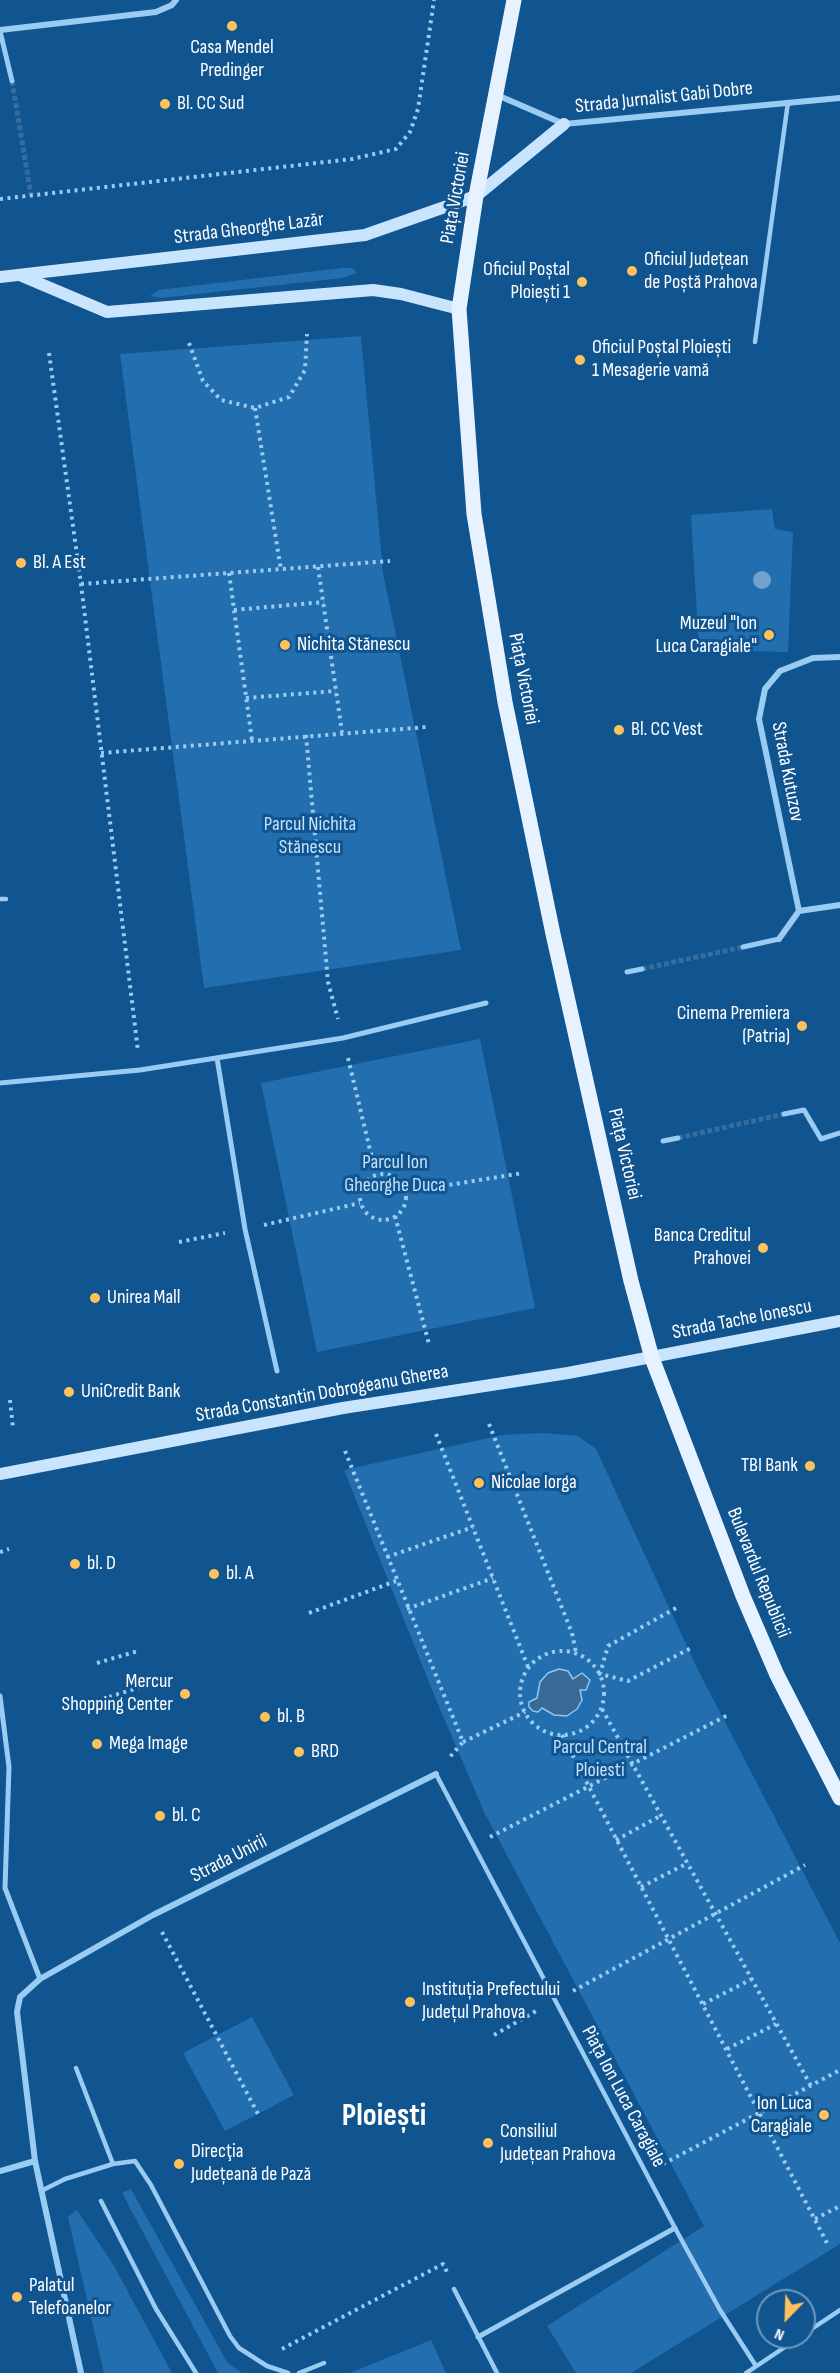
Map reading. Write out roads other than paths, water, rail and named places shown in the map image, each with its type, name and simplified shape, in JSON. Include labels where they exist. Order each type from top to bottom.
[{"type":"main road","name":"Piața Victoriei","points":[[514,0],[476,196],[459,309],[474,514],[481,568],[505,702],[555,945],[631,1281],[652,1358]]},
{"type":"main road","name":"Strada Gheorghe Lazăr","points":[[0,277],[365,235],[476,196],[564,124]]},
{"type":"main road","name":"Strada Gheorghe Lazăr","points":[[21,275],[107,312],[373,290],[401,294],[459,309]]},
{"type":"main road","name":"Strada Tache Ionescu","points":[[652,1358],[840,1321]]},
{"type":"main road","name":"Strada Constantin Dobrogeanu Gherea","points":[[0,1474],[342,1408],[652,1358]]},
{"type":"main road","name":"Bulevardul Republicii","points":[[652,1358],[743,1596],[777,1675],[840,1798]]},
{"type":"street","points":[[12,81],[0,31],[156,12],[172,5],[176,0]]},
{"type":"street","name":"Strada Jurnalist Gabi Dobre","points":[[497,94],[564,124],[840,98]]},
{"type":"street","name":"Strada Kutuzov","points":[[799,911],[759,719],[765,689],[780,671],[813,658],[840,657]]},
{"type":"street","points":[[743,947],[779,939],[799,911],[840,905]]},
{"type":"street","points":[[627,972],[642,969]]},
{"type":"street","points":[[0,1083],[140,1070],[344,1038],[486,1003]]},
{"type":"street","points":[[217,1058],[246,1229],[277,1371]]},
{"type":"street","points":[[784,1114],[804,1110],[821,1139],[840,1132]]},
{"type":"street","points":[[663,1141],[678,1138]]},
{"type":"street","points":[[0,1696],[9,1767],[3,1888],[40,1979]]},
{"type":"street","name":"Strada Unirii","points":[[81,2373],[35,2161],[17,2012],[20,1997],[40,1979],[153,1915],[436,1774]]},
{"type":"street","points":[[0,2170],[35,2161]]},
{"type":"street","points":[[478,2337],[675,2228]]},
{"type":"lane","points":[[755,342],[788,102]]},
{"type":"lane","points":[[0,899],[6,899]]},
{"type":"lane","name":"Piața Ion Luca Caragiale","points":[[436,1774],[675,2228],[720,2310],[756,2366]]},
{"type":"lane","points":[[76,2068],[113,2164]]},
{"type":"lane","points":[[41,2191],[66,2179],[113,2164],[135,2161],[151,2185],[230,2336],[239,2348],[267,2366],[288,2373]]},
{"type":"lane","points":[[100,2201],[156,2309],[196,2373]]},
{"type":"lane","points":[[454,2289],[497,2373]]},
{"type":"lane","points":[[816,2326],[840,2310]]},
{"type":"lane","points":[[746,2373],[782,2349]]},
{"type":"lane","points":[[298,2373],[324,2363]]},
{"type":"tunnel","points":[[12,81],[31,195]]},
{"type":"tunnel","points":[[642,969],[743,947]]},
{"type":"tunnel","points":[[678,1138],[784,1114]]},
{"type":"place","name":"Casa Mendel Predinger","points":[[232,26]]},
{"type":"place","name":"Bl. CC Sud","points":[[165,104]]},
{"type":"place","name":"Oficiul Județean de Poștă Prahova","points":[[632,271]]},
{"type":"place","name":"Oficiul Poștal Ploiești 1","points":[[582,282]]},
{"type":"place","name":"Oficiul Poștal Ploiești 1 Mesagerie vamă","points":[[580,360]]},
{"type":"place","name":"Bl. A Est","points":[[21,563]]},
{"type":"place","name":"Muzeul \"Ion Luca Caragiale\"","points":[[769,635]]},
{"type":"place","name":"Nichita Stănescu","points":[[285,645]]},
{"type":"place","name":"Bl. CC Vest","points":[[619,730]]},
{"type":"place","name":"Cinema Premiera (Patria)","points":[[802,1026]]},
{"type":"place","name":"Banca Creditul Prahovei","points":[[763,1248]]},
{"type":"place","name":"Unirea Mall","points":[[95,1298]]},
{"type":"place","name":"UniCredit Bank","points":[[69,1392]]},
{"type":"place","name":"TBI Bank","points":[[810,1466]]},
{"type":"place","name":"Nicolae Iorga","points":[[479,1483]]},
{"type":"place","name":"bl. D","points":[[75,1564]]},
{"type":"place","name":"bl. A","points":[[214,1574]]},
{"type":"place","name":"Mercur Shopping Center","points":[[185,1694]]},
{"type":"place","name":"bl. B","points":[[265,1717]]},
{"type":"place","name":"Mega Image","points":[[97,1744]]},
{"type":"place","name":"BRD","points":[[299,1752]]},
{"type":"place","name":"bl. C","points":[[160,1816]]},
{"type":"place","name":"Instituția Prefectului Județul Prahova","points":[[410,2002]]},
{"type":"place","name":"Ion Luca Caragiale","points":[[824,2115]]},
{"type":"place","name":"Consiliul Județean Prahova","points":[[488,2143]]},
{"type":"place","name":"Direcţia Județeană de Pază","points":[[179,2164]]},
{"type":"place","name":"Palatul Telefoanelor","points":[[17,2297]]},
{"type":"district","name":"Ploiești","points":[[384,2117]]},
{"type":"park label","name":"Parcul Nichita Stănescu","points":[[310,836]]},
{"type":"park label","name":"Parcul Ion Gheorghe Duca","points":[[395,1174]]},
{"type":"park label","name":"Parcul Central Ploiesti","points":[[600,1760]]}]
